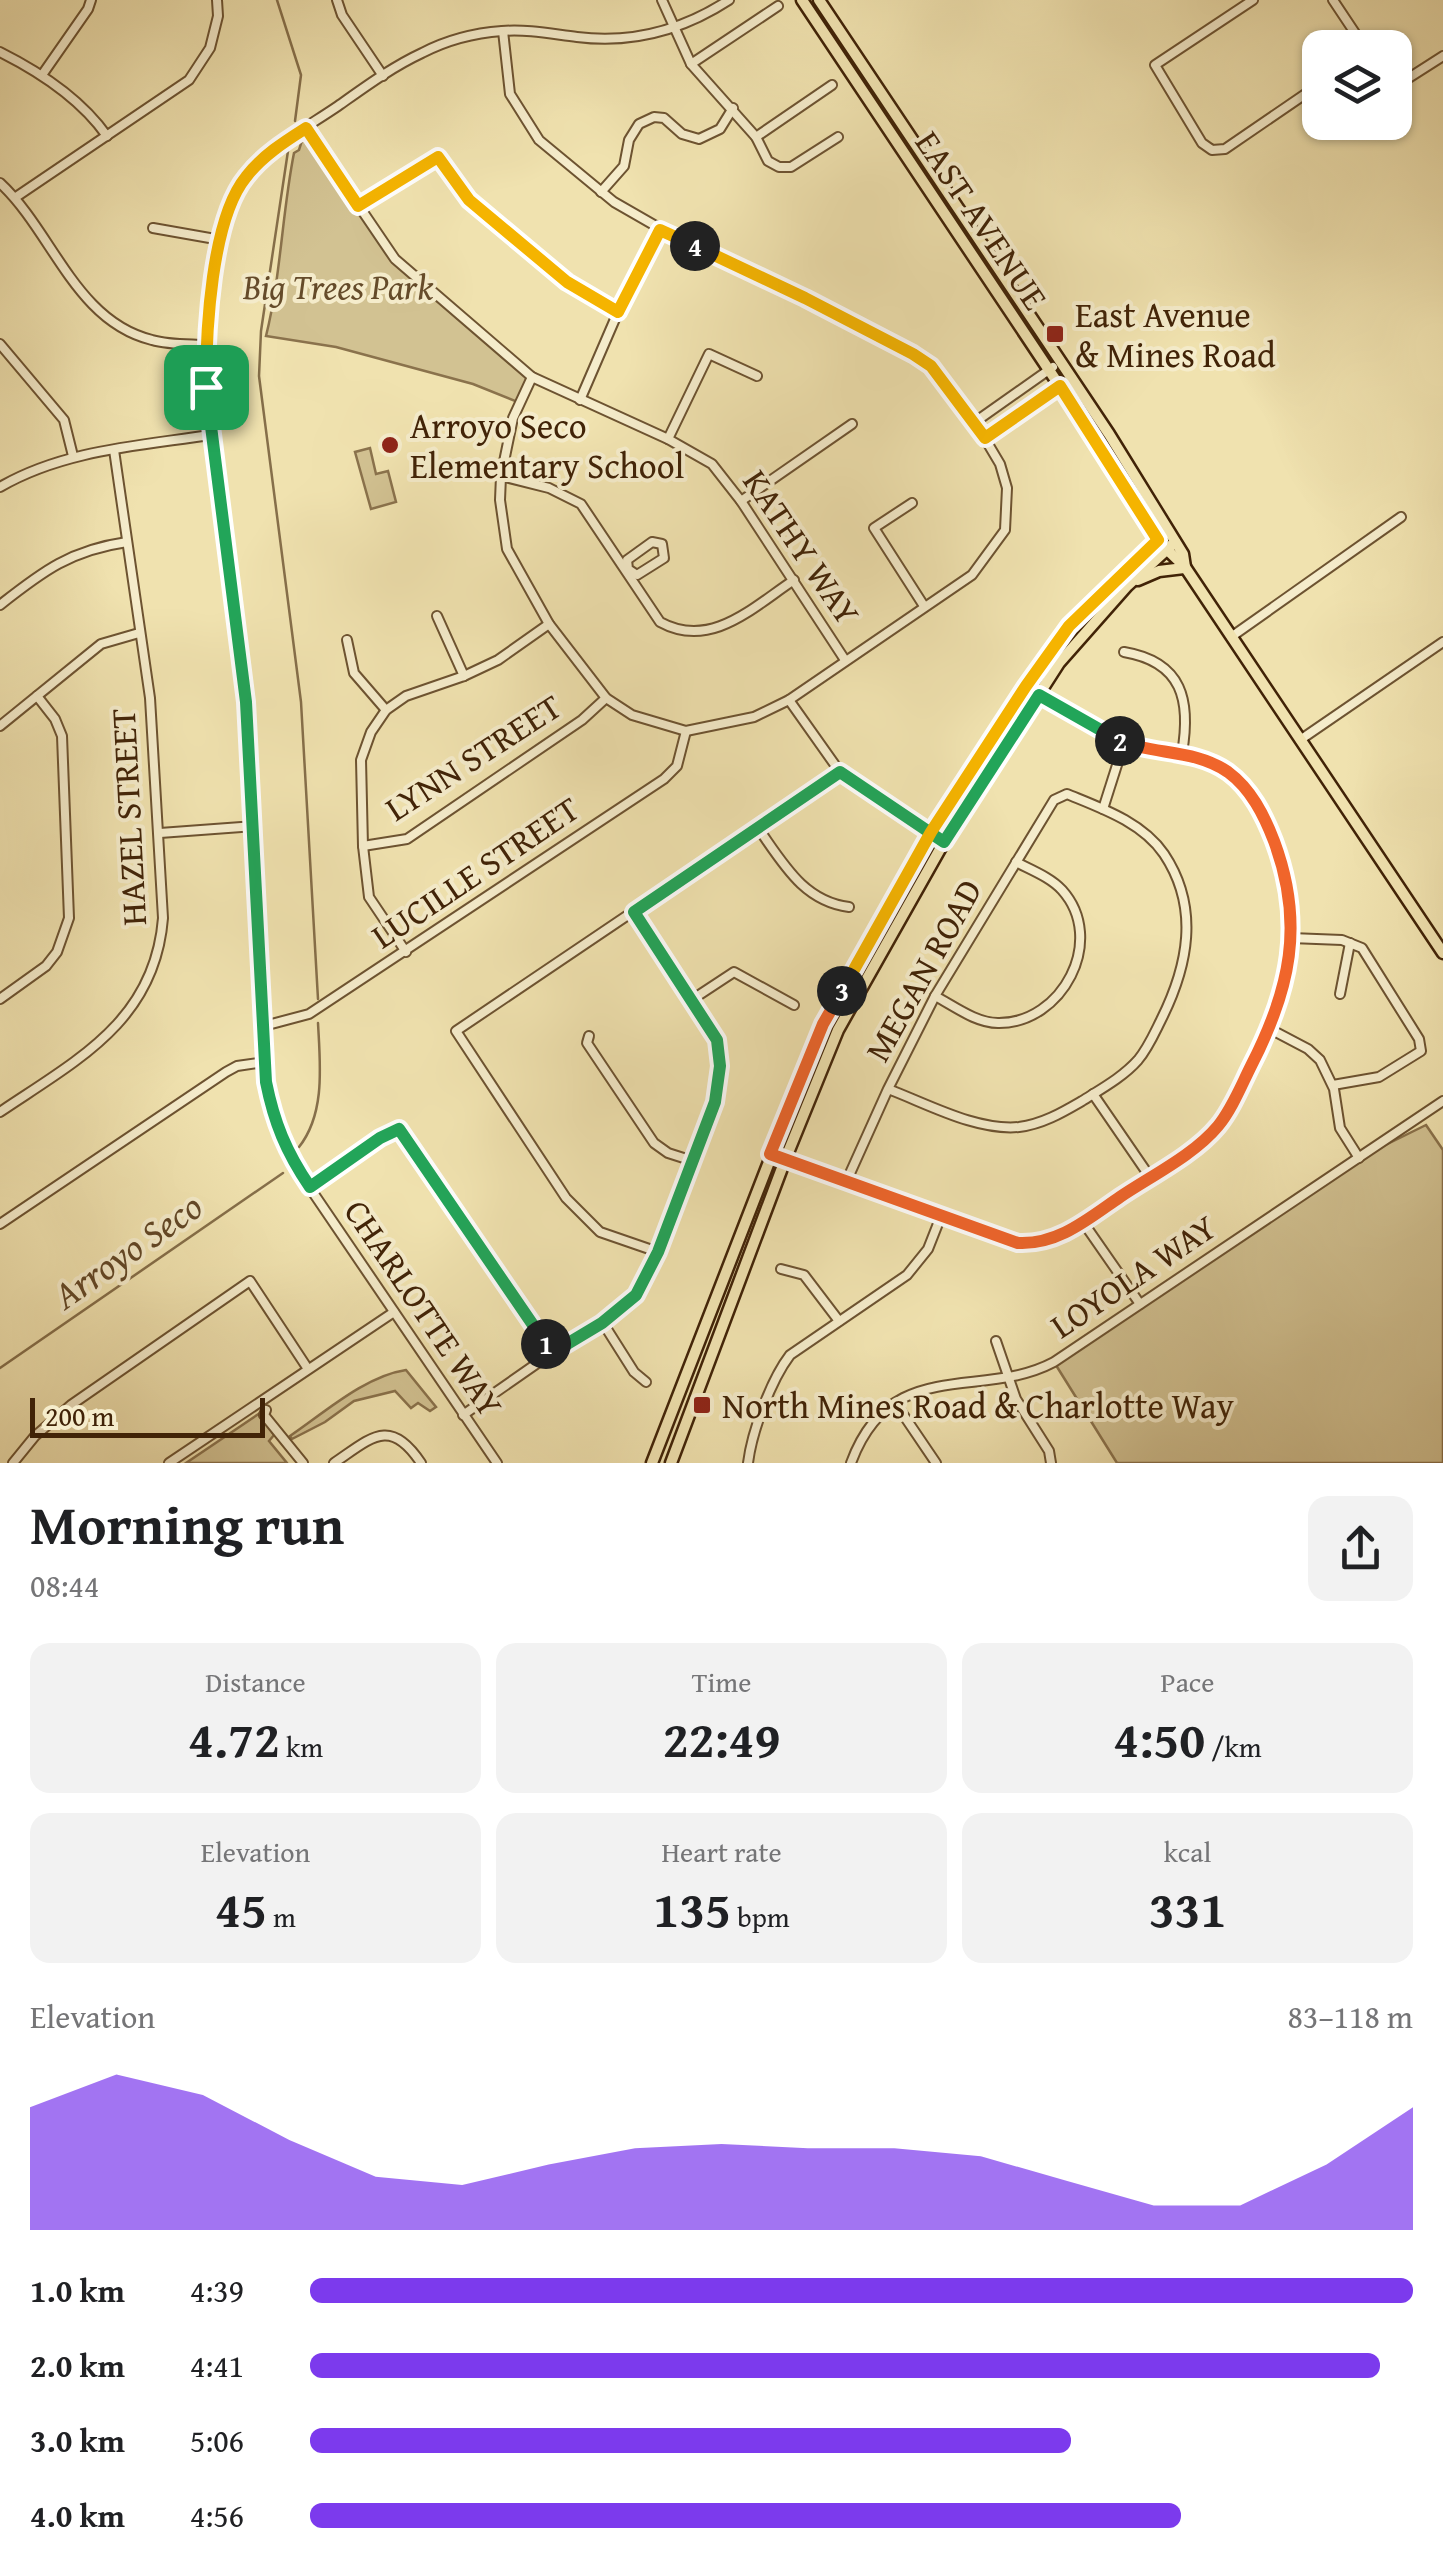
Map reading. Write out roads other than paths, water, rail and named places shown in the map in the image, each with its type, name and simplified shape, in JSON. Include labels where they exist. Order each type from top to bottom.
[{"type":"main road","name":"EAST AVENUE","points":[[802,0],[1060,386],[1161,545],[1185,568],[1443,953]]},
{"type":"main road","name":"EAST AVENUE","points":[[820,0],[1072,378],[1183,554],[1185,568]]},
{"type":"main road","points":[[671,1463],[838,1030],[944,842],[1039,695],[1069,651],[1161,545],[1168,531]]},
{"type":"main road","points":[[652,1463],[823,1024],[931,832],[1072,623],[1161,545],[1175,542]]},
{"type":"main road","points":[[1126,586],[1158,570],[1185,568]]},
{"type":"main road","points":[[1039,695],[1038,681],[1069,636],[1072,623]]},
{"type":"street","points":[[42,75],[91,0]]},
{"type":"street","points":[[16,197],[189,80],[210,48],[218,16],[217,0]]},
{"type":"street","points":[[337,0],[342,15],[382,76]]},
{"type":"street","points":[[662,0],[691,64],[756,136],[768,161],[779,167],[791,167],[838,136]]},
{"type":"street","name":"CHARLOTTE WAY","points":[[497,1463],[295,1166],[274,1124],[266,1062],[246,702],[210,435],[206,345],[220,240],[226,212],[238,187],[256,164],[382,76],[439,45],[503,31],[617,39],[674,28],[729,0]]},
{"type":"street","points":[[1253,0],[1155,65],[1202,142],[1212,150],[1225,148],[1302,96]]},
{"type":"street","points":[[1333,0],[1352,30]]},
{"type":"street","points":[[691,64],[778,6]]},
{"type":"street","points":[[503,31],[510,94],[539,140],[601,192],[660,230],[805,298],[931,366],[975,422],[1000,464],[1007,488],[1006,530],[972,575],[789,700],[754,717],[686,731],[632,714],[606,698],[549,624],[507,549],[500,500],[502,476],[513,418],[532,376]]},
{"type":"street","points":[[0,52],[42,75],[97,122],[107,136]]},
{"type":"street","points":[[1412,76],[1443,56]]},
{"type":"street","points":[[756,136],[832,84]]},
{"type":"street","points":[[601,192],[624,166],[628,140],[639,124],[654,117],[664,118],[682,134],[699,139],[720,129],[733,108]]},
{"type":"street","name":"KATHY WAY","points":[[302,130],[395,258],[532,376],[668,439],[712,464],[794,580],[844,660]]},
{"type":"street","points":[[358,206],[438,157],[469,200],[567,282],[618,312]]},
{"type":"street","points":[[0,183],[16,197],[84,295],[111,321],[151,340],[206,345]]},
{"type":"street","points":[[153,228],[220,240]]},
{"type":"street","points":[[580,400],[618,312],[660,230]]},
{"type":"street","points":[[0,344],[64,420],[73,456]]},
{"type":"street","points":[[668,439],[709,354],[758,376]]},
{"type":"street","points":[[975,422],[1061,362]]},
{"type":"street","points":[[985,438],[1072,378]]},
{"type":"street","points":[[740,501],[852,424]]},
{"type":"street","points":[[0,487],[73,456],[210,435]]},
{"type":"street","name":"HAZEL STREET","points":[[0,1112],[118,1027],[144,988],[161,942],[160,833],[150,698],[114,450]]},
{"type":"street","points":[[502,476],[549,488],[582,504],[660,622],[687,633],[723,626],[794,580]]},
{"type":"street","points":[[912,503],[874,528],[924,606]]},
{"type":"street","points":[[1231,637],[1401,517]]},
{"type":"street","points":[[0,605],[72,555],[127,542]]},
{"type":"street","points":[[652,542],[665,548],[664,558],[637,575],[628,569],[627,560],[652,542]]},
{"type":"street","points":[[437,616],[464,676]]},
{"type":"street","points":[[406,952],[369,897],[363,846],[362,760],[372,732],[386,710],[406,696],[498,660],[549,624]]},
{"type":"street","points":[[0,726],[101,644],[139,633]]},
{"type":"street","points":[[347,640],[354,673],[386,710]]},
{"type":"street","points":[[1300,740],[1443,642]]},
{"type":"street","points":[[1124,652],[1154,661],[1178,687],[1188,722],[1182,753]]},
{"type":"street","points":[[770,1154],[1018,1243],[1035,1244],[1084,1222],[1210,1135],[1220,1123],[1270,1029],[1287,981],[1289,889],[1280,858],[1256,804],[1228,772],[1182,753],[1124,743],[1039,695]]},
{"type":"street","points":[[0,999],[46,966],[65,935],[70,918],[62,736],[55,719],[37,696]]},
{"type":"street","name":"LYNN STREET","points":[[363,846],[407,838],[582,720],[606,698]]},
{"type":"street","points":[[789,700],[840,772],[944,842]]},
{"type":"street","name":"LUCILLE STREET","points":[[264,1026],[310,1014],[664,780],[678,766],[686,731]]},
{"type":"street","points":[[888,1089],[998,1126],[1020,1126],[1042,1122],[1093,1094],[1125,1072],[1146,1048],[1179,981],[1188,925],[1176,876],[1164,854],[1138,828],[1103,809],[1124,743]]},
{"type":"street","points":[[658,1252],[600,1232],[566,1198],[456,1031],[840,772]]},
{"type":"street","name":"MEGAN ROAD","points":[[847,1180],[935,996],[1060,795],[1068,794],[1103,809]]},
{"type":"street","points":[[160,833],[255,826]]},
{"type":"street","points":[[758,828],[797,883],[828,904],[849,907]]},
{"type":"street","points":[[935,996],[982,1020],[1016,1022],[1042,1012],[1064,989],[1081,943],[1073,908],[1060,888],[1016,862]]},
{"type":"street","points":[[463,1415],[602,1323],[636,1295],[658,1252],[715,1102],[720,1066],[717,1040],[634,912]]},
{"type":"street","points":[[1290,938],[1350,942],[1362,948],[1420,1040],[1421,1051],[1379,1077],[1332,1085]]},
{"type":"street","points":[[1340,994],[1350,942]]},
{"type":"street","points":[[693,999],[734,972],[794,1005]]},
{"type":"street","points":[[1270,1029],[1308,1049],[1320,1060],[1332,1085],[1340,1128],[1358,1158]]},
{"type":"street","points":[[588,1036],[587,1043],[654,1143],[668,1153],[693,1161]]},
{"type":"street","points":[[0,1224],[226,1072],[237,1066],[266,1062]]},
{"type":"street","points":[[1093,1094],[1150,1177]]},
{"type":"street","name":"LOYOLA WAY","points":[[852,1463],[866,1434],[896,1404],[930,1387],[1026,1374],[1054,1362],[1443,1100]]},
{"type":"street","points":[[310,1187],[399,1129],[552,1353]]},
{"type":"street","points":[[748,1463],[752,1440],[780,1368],[790,1354],[907,1275],[920,1262],[941,1216]]},
{"type":"street","points":[[1084,1222],[1140,1304]]},
{"type":"street","points":[[781,1269],[804,1275],[839,1321]]},
{"type":"street","points":[[14,1463],[35,1436],[71,1404],[250,1282],[308,1369]]},
{"type":"street","points":[[170,1463],[263,1406],[308,1369],[394,1312]]},
{"type":"street","points":[[602,1323],[634,1372],[646,1382]]},
{"type":"street","points":[[996,1340],[1022,1410],[1049,1451],[1051,1463]]},
{"type":"street","points":[[896,1404],[936,1463]]},
{"type":"street","points":[[263,1406],[264,1415],[303,1463]]},
{"type":"street","points":[[334,1463],[372,1438],[388,1434],[404,1440],[421,1463]]},
{"type":"waterway","name":"Arroyo Seco","points":[[277,0],[301,75],[295,121]]},
{"type":"waterway","points":[[288,151],[261,331],[259,376],[301,702],[318,999]]},
{"type":"waterway","name":"Arroyo Seco","points":[[299,1147],[308,1134],[317,1103],[318,1023]]},
{"type":"waterway","name":"Arroyo Seco","points":[[0,1368],[283,1173]]},
{"type":"place","name":"East Avenue & Mines Road","points":[[1055,334]]},
{"type":"place","name":"Arroyo Seco Elementary School","points":[[390,445]]},
{"type":"place","name":"North Mines Road & Charlotte Way","points":[[702,1405]]},
{"type":"park label","name":"Big Trees Park","points":[[338,286]]}]
